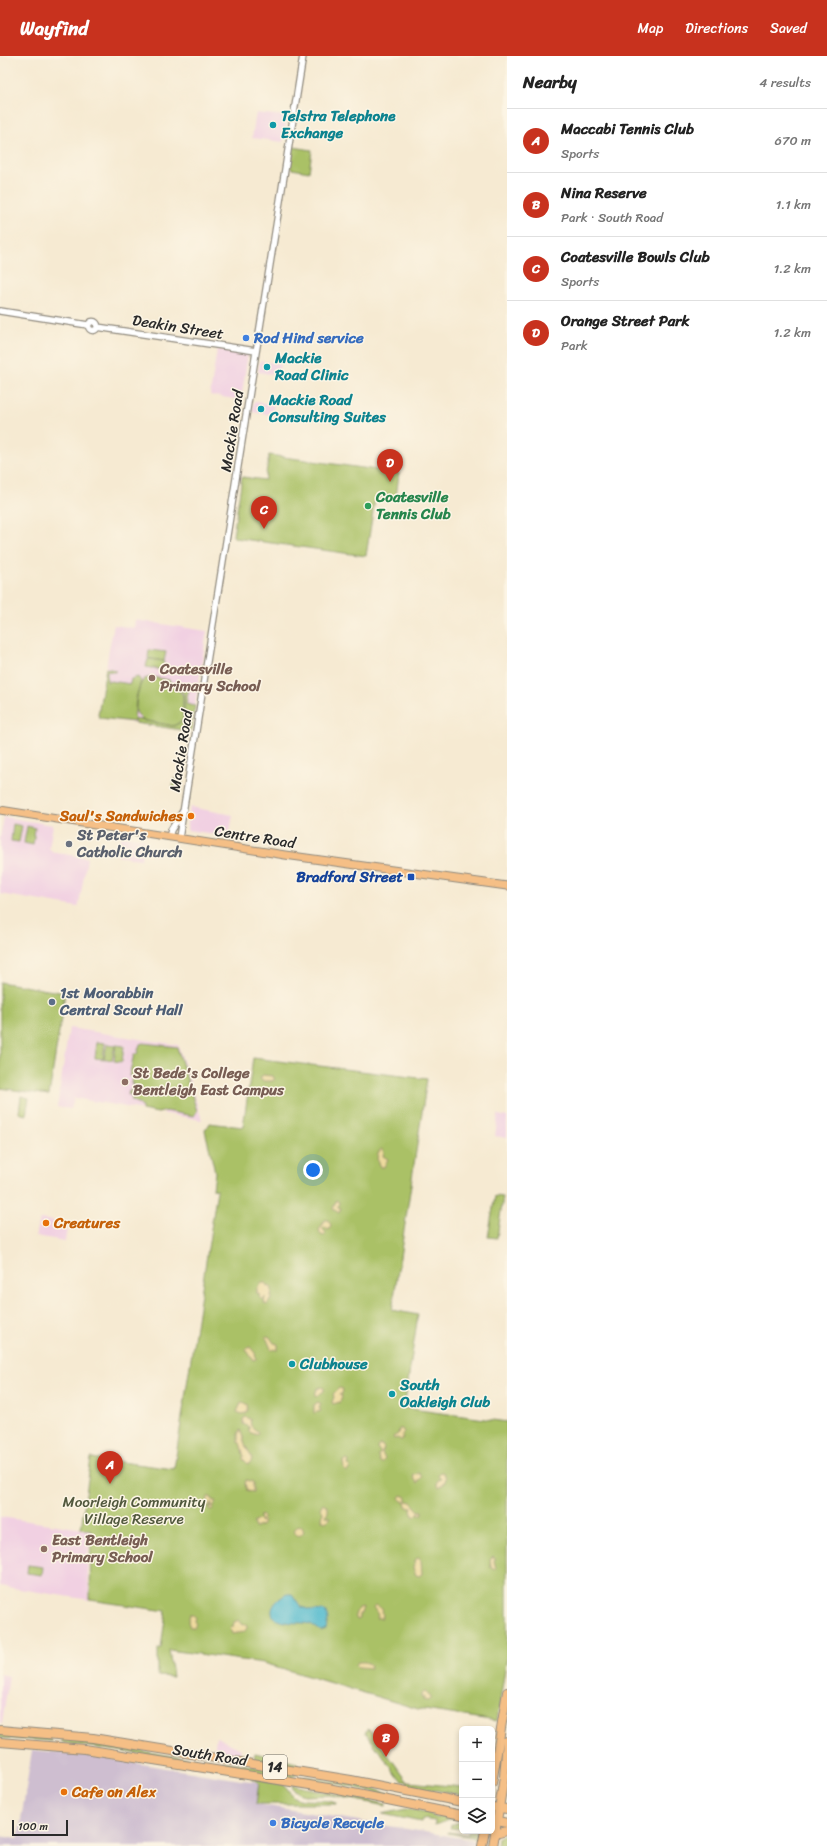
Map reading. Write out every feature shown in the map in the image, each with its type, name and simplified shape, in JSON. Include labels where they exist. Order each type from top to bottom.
[{"type":"highway","points":[[495,1765],[507,1692]]},
{"type":"highway","name":"South Road","points":[[0,1730],[68,1734],[358,1781],[459,1801]]},
{"type":"highway","points":[[507,1741],[499,1808],[495,1820],[507,1822]]},
{"type":"highway","name":"South Road","points":[[0,1742],[85,1748],[323,1787],[459,1814]]},
{"type":"highway","points":[[493,1846],[495,1834],[507,1831]]},
{"type":"main road","name":"Centre Road","points":[[0,810],[331,862],[507,886]]},
{"type":"street","name":"Mackie Road","points":[[180,838],[302,56]]},
{"type":"street","name":"Deakin Street","points":[[0,311],[88,325],[93,321],[96,323],[97,327],[256,351]]},
{"type":"street","name":"Mackie Road","points":[[169,837],[171,830],[184,809]]},
{"type":"shaded area","points":[[256,113],[285,116],[287,118],[283,142],[252,138]]},
{"type":"shaded area","points":[[217,349],[248,354],[241,400],[210,395]]},
{"type":"shaded area","points":[[260,361],[280,364],[278,375],[258,372]]},
{"type":"shaded area","points":[[254,402],[274,404],[272,415],[252,412]]},
{"type":"shaded area","name":"Coatesville Primary School","points":[[135,620],[207,631],[191,729],[189,731],[100,718],[98,715],[114,625],[134,628]]},
{"type":"shaded area","points":[[190,807],[233,815],[229,836],[187,830]]},
{"type":"shaded area","points":[[4,817],[53,825],[49,848],[53,852],[87,858],[78,907],[0,894],[0,838]]},
{"type":"shaded area","points":[[121,835],[144,839],[141,859],[117,856]]},
{"type":"shaded area","name":"St Bede's College Bentleigh East Campus","points":[[69,1028],[178,1045],[202,1120],[74,1098],[71,1109],[57,1107]]},
{"type":"shaded area","points":[[498,1115],[507,1117],[507,1138],[495,1136]]},
{"type":"shaded area","points":[[40,1219],[68,1223],[65,1241],[36,1236]]},
{"type":"shaded area","name":"East Bentleigh Primary School","points":[[0,1517],[91,1530],[87,1564],[90,1600],[0,1586]]},
{"type":"shaded area","points":[[0,1674],[9,1676],[2,1723],[0,1723]]},
{"type":"shaded area","points":[[216,1737],[241,1749],[239,1756],[214,1752]]},
{"type":"shaded area","points":[[32,1750],[79,1754],[260,1782],[256,1804],[473,1840],[477,1846],[0,1846],[0,1836],[18,1839]]},
{"type":"green space","points":[[293,147],[312,150],[309,172],[292,169],[290,167]]},
{"type":"green space","points":[[269,455],[399,473],[396,498],[381,496],[380,499],[375,499],[366,556],[235,538],[233,536],[242,477],[265,480]]},
{"type":"green space","points":[[149,650],[166,652],[164,661],[148,658]]},
{"type":"green space","points":[[148,659],[164,661],[163,670],[146,667]]},
{"type":"green space","points":[[106,668],[115,670],[115,672],[107,671],[107,682],[111,681],[130,684],[131,679],[138,677],[141,681],[136,698],[134,722],[100,718],[98,715]]},
{"type":"green space","points":[[152,677],[169,680],[183,695],[183,720],[174,726],[142,720],[136,712],[138,690],[144,679]]},
{"type":"green space","points":[[178,688],[189,688],[186,704],[195,706],[191,729],[189,731],[135,723],[135,719],[173,726],[184,721],[184,694]]},
{"type":"green space","points":[[174,778],[176,780],[183,779],[181,791],[180,789],[173,788]]},
{"type":"green space","points":[[13,824],[22,826],[19,842],[11,841]]},
{"type":"green space","points":[[27,826],[35,828],[33,845],[24,843]]},
{"type":"green space","points":[[0,982],[65,993],[49,1095],[0,1088]]},
{"type":"green space","points":[[97,1042],[105,1043],[103,1059],[95,1058]]},
{"type":"green space","points":[[143,1043],[177,1047],[197,1111],[194,1116],[166,1111],[158,1113],[142,1110],[140,1104],[132,1101],[131,1094],[128,1095],[129,1091],[132,1091],[133,1084],[131,1083],[132,1077],[129,1076],[134,1054],[137,1054],[140,1044]]},
{"type":"green space","points":[[107,1044],[115,1045],[112,1060],[104,1059]]},
{"type":"green space","points":[[116,1045],[124,1046],[122,1062],[114,1061]]},
{"type":"green space","name":"Moorleigh Community Village Reserve","points":[[253,1058],[427,1079],[392,1310],[418,1315],[404,1408],[507,1422],[507,1656],[497,1721],[418,1709],[264,1663],[169,1650],[173,1677],[158,1676],[158,1649],[161,1648],[166,1611],[90,1600],[91,1531],[81,1529],[91,1458],[174,1469],[217,1190],[213,1189],[215,1172],[205,1130],[209,1123],[243,1127]]},
{"type":"green space","points":[[21,1096],[29,1098],[26,1115],[19,1113]]},
{"type":"green space","points":[[495,1196],[503,1197],[497,1238],[488,1237]]},
{"type":"green space","points":[[28,1565],[43,1567],[42,1575],[27,1573]]},
{"type":"green space","points":[[369,1729],[408,1782],[401,1781],[365,1732]]},
{"type":"green space","points":[[0,1733],[48,1738],[52,1741],[0,1738]]},
{"type":"green space","points":[[66,1738],[191,1759],[195,1760],[195,1762],[64,1743],[61,1741],[62,1739]]},
{"type":"green space","points":[[255,1753],[297,1763],[297,1768],[245,1759],[245,1757],[254,1759]]},
{"type":"green space","points":[[204,1761],[227,1762],[297,1774],[293,1777],[286,1778],[204,1765],[201,1763]]},
{"type":"green space","points":[[306,1776],[369,1787],[393,1795],[393,1797],[353,1787],[305,1779],[304,1778]]},
{"type":"green space","points":[[252,1778],[274,1781],[282,1784],[298,1799],[326,1801],[336,1804],[256,1804],[259,1783]]},
{"type":"green space","points":[[408,1782],[459,1787],[459,1794],[406,1785]]},
{"type":"green space","points":[[292,1785],[386,1804],[386,1806],[330,1795],[304,1796],[293,1789]]},
{"type":"green space","points":[[406,1809],[426,1812],[437,1818],[440,1816],[456,1818],[435,1825],[435,1821],[422,1819],[421,1822],[383,1814]]},
{"type":"green space","points":[[459,1822],[459,1829],[450,1828],[451,1825]]},
{"type":"green space","points":[[448,1832],[459,1834],[477,1834],[478,1842],[473,1837]]},
{"type":"green space","points":[[507,1833],[507,1846],[497,1846],[498,1837]]},
{"type":"sand","points":[[263,1075],[272,1076],[275,1079],[272,1081],[262,1081],[260,1078]]},
{"type":"sand","points":[[381,1149],[384,1151],[383,1156],[388,1159],[384,1167],[381,1167],[377,1159],[378,1153]]},
{"type":"sand","points":[[336,1200],[339,1202],[338,1207],[341,1208],[339,1213],[333,1209]]},
{"type":"sand","points":[[325,1220],[328,1220],[331,1225],[329,1230],[326,1229],[326,1227],[322,1228],[326,1233],[324,1236],[321,1235],[319,1230]]},
{"type":"sand","points":[[262,1283],[266,1283],[267,1287],[270,1286],[272,1289],[271,1299],[267,1305],[264,1303],[265,1297],[262,1300],[259,1297],[260,1295],[257,1294],[257,1288]]},
{"type":"sand","points":[[269,1336],[274,1343],[278,1344],[278,1350],[271,1349],[266,1337]]},
{"type":"sand","points":[[247,1347],[250,1347],[255,1353],[256,1359],[253,1360],[246,1349]]},
{"type":"sand","points":[[321,1387],[324,1388],[324,1391],[316,1397],[315,1395],[317,1389]]},
{"type":"sand","points":[[339,1388],[343,1389],[342,1394],[339,1395],[342,1397],[340,1402],[333,1404],[333,1394]]},
{"type":"sand","points":[[318,1402],[321,1404],[319,1408],[321,1411],[314,1413],[314,1405]]},
{"type":"sand","points":[[241,1403],[247,1404],[248,1410],[246,1413],[242,1414],[237,1412]]},
{"type":"sand","points":[[246,1417],[250,1419],[251,1426],[258,1432],[257,1435],[249,1432],[249,1427],[243,1424],[243,1419]]},
{"type":"sand","points":[[399,1429],[402,1429],[404,1432],[402,1435],[403,1439],[394,1439],[393,1437],[398,1434]]},
{"type":"sand","points":[[240,1430],[245,1445],[252,1457],[251,1462],[248,1464],[242,1458],[244,1457],[240,1443],[238,1442],[238,1434]]},
{"type":"sand","points":[[379,1445],[382,1445],[384,1448],[382,1453],[385,1459],[382,1463],[379,1461],[378,1455],[381,1453],[377,1448]]},
{"type":"sand","points":[[346,1460],[349,1461],[348,1465],[350,1466],[349,1470],[346,1472],[344,1470],[343,1462]]},
{"type":"sand","points":[[440,1472],[444,1473],[446,1478],[444,1484],[439,1487],[437,1484],[438,1480],[442,1479],[438,1475]]},
{"type":"sand","points":[[419,1473],[422,1477],[417,1483],[413,1476]]},
{"type":"sand","points":[[246,1480],[253,1482],[253,1492],[247,1491],[245,1484]]},
{"type":"sand","points":[[401,1495],[406,1497],[406,1501],[411,1502],[419,1511],[422,1511],[423,1515],[420,1515],[419,1512],[416,1516],[413,1516],[411,1511],[412,1508],[406,1506],[405,1501],[402,1501],[399,1498]]},
{"type":"sand","points":[[208,1497],[211,1497],[213,1501],[216,1501],[212,1510],[208,1509],[212,1506],[211,1502],[210,1506],[207,1505]]},
{"type":"sand","points":[[323,1503],[328,1506],[326,1516],[330,1517],[329,1520],[325,1522],[322,1520],[323,1512],[320,1508]]},
{"type":"sand","points":[[261,1515],[263,1517],[262,1525],[255,1528],[253,1523],[258,1520],[261,1522],[259,1517]]},
{"type":"sand","points":[[299,1526],[304,1531],[299,1536],[294,1531]]},
{"type":"sand","points":[[493,1556],[495,1558],[495,1570],[491,1568],[490,1560]]},
{"type":"sand","points":[[419,1558],[421,1561],[422,1574],[419,1576],[416,1575],[413,1568],[416,1559]]},
{"type":"sand","points":[[375,1605],[382,1609],[382,1618],[376,1618],[378,1615],[373,1607]]},
{"type":"sand","points":[[363,1607],[361,1614],[359,1614],[360,1619],[357,1620],[355,1615],[358,1608]]},
{"type":"sand","points":[[190,1614],[193,1614],[195,1617],[194,1621],[196,1624],[194,1627],[190,1627],[188,1622]]},
{"type":"sand","points":[[239,1620],[243,1625],[247,1624],[247,1628],[244,1632],[232,1634],[230,1628],[233,1627],[234,1622]]},
{"type":"sand","points":[[358,1662],[370,1664],[371,1668],[358,1667],[356,1665]]},
{"type":"sand","points":[[425,1692],[430,1695],[431,1698],[428,1701],[423,1700],[424,1697],[421,1697],[421,1694]]},
{"type":"water","points":[[287,1594],[292,1594],[301,1607],[311,1610],[325,1611],[328,1619],[326,1629],[321,1631],[310,1624],[286,1622],[276,1619],[273,1615],[273,1607],[278,1600]]},
{"type":"place","name":"Telstra Telephone Exchange","points":[[273,125]]},
{"type":"place","name":"Rod Hind service","points":[[246,338]]},
{"type":"place","name":"Mackie Road Clinic","points":[[267,367]]},
{"type":"place","name":"Mackie Road Consulting Suites","points":[[261,409]]},
{"type":"place","name":"Orange Street Park","points":[[390,482]]},
{"type":"place","name":"Coatesville Tennis Club","points":[[368,506]]},
{"type":"place","name":"Coatesville Bowls Club","points":[[264,529]]},
{"type":"place","name":"Coatesville Primary School","points":[[152,678]]},
{"type":"place","name":"Saul's Sandwiches","points":[[191,816]]},
{"type":"place","name":"St Peter's Catholic Church","points":[[69,844]]},
{"type":"place","name":"Bradford Street","points":[[411,877]]},
{"type":"place","name":"1st Moorabbin Central Scout Hall","points":[[52,1002]]},
{"type":"place","name":"St Bede's College Bentleigh East Campus","points":[[125,1082]]},
{"type":"place","name":"Creatures","points":[[46,1223]]},
{"type":"place","name":"Clubhouse","points":[[292,1364]]},
{"type":"place","name":"South Oakleigh Club","points":[[392,1394]]},
{"type":"place","name":"Maccabi Tennis Club","points":[[110,1484]]},
{"type":"place","name":"East Bentleigh Primary School","points":[[44,1549]]},
{"type":"place","name":"Nina Reserve","points":[[386,1757]]},
{"type":"place","name":"Cafe on Alex","points":[[64,1792]]},
{"type":"place","name":"Bicycle Recycle","points":[[273,1823]]}]
